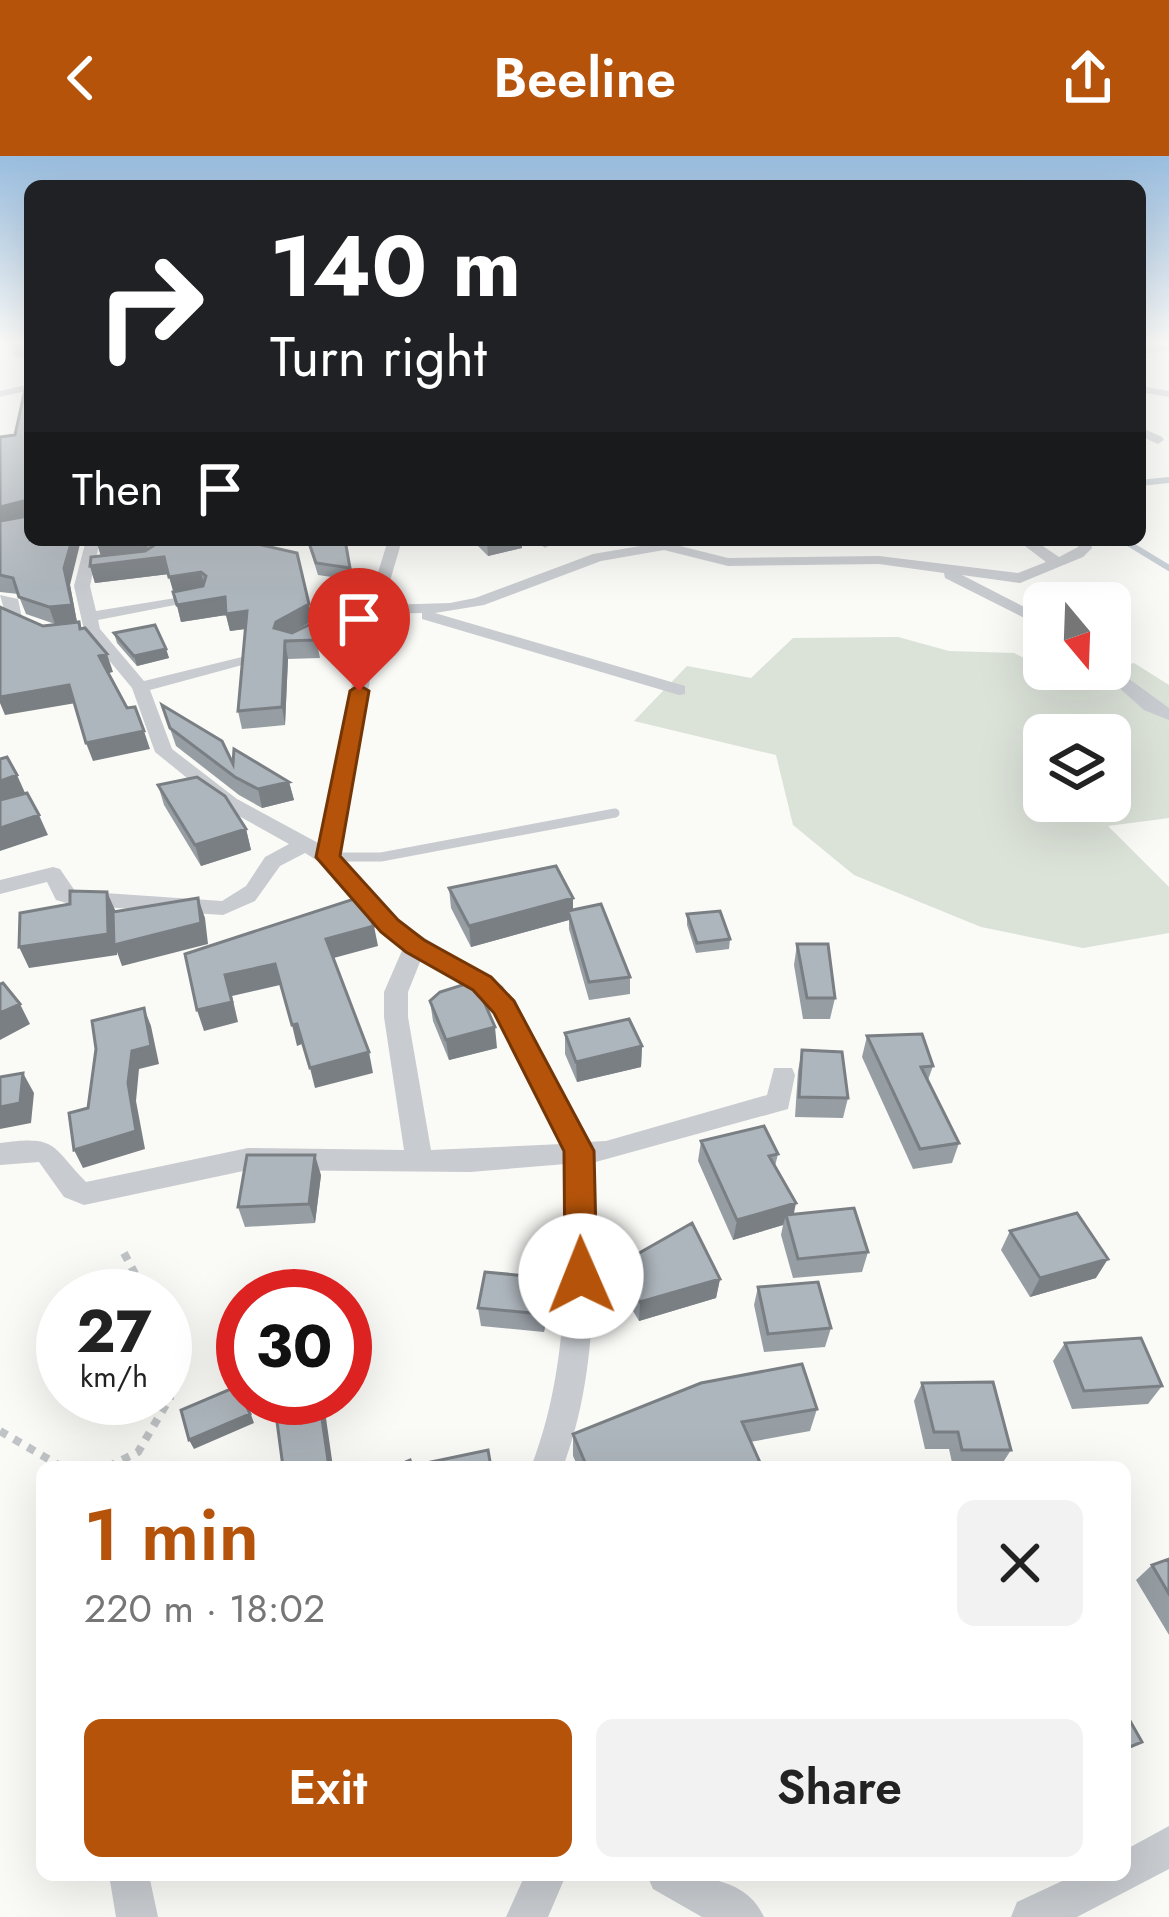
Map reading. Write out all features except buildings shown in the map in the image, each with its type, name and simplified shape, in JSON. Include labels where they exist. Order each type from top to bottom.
[{"type":"street","points":[[1146,434],[1158,440]]},
{"type":"street","points":[[94,546],[97,565],[82,586],[85,626],[140,688],[164,752],[230,803],[328,857],[360,906],[415,946],[494,992],[579,1151],[581,1276],[563,1426],[549,1461]]},
{"type":"street","points":[[328,857],[375,608],[393,546]]},
{"type":"street","points":[[806,546],[827,560]]},
{"type":"street","points":[[1033,546],[1054,561]]},
{"type":"street","points":[[1040,582],[1054,561],[1078,554],[1084,546]]},
{"type":"street","points":[[290,643],[329,620],[375,608],[408,610],[479,602],[598,557],[675,547],[728,562],[879,560],[942,569],[1023,592]]},
{"type":"street","points":[[942,569],[1023,612]]},
{"type":"street","points":[[85,626],[201,596]]},
{"type":"street","points":[[0,600],[13,602],[14,621],[49,634]]},
{"type":"street","points":[[408,610],[645,676],[679,690]]},
{"type":"street","points":[[140,688],[240,660]]},
{"type":"street","points":[[1131,690],[1169,715]]},
{"type":"street","points":[[0,886],[53,874],[64,895],[74,898],[223,908],[246,899],[267,877],[272,862],[305,844]]},
{"type":"street","points":[[415,946],[396,992],[396,1017],[419,1159]]},
{"type":"street","points":[[0,1154],[47,1153],[74,1189],[84,1194],[248,1159],[470,1161],[606,1151],[779,1102],[783,1075]]},
{"type":"street","points":[[1131,1869],[1169,1846]]},
{"type":"street","points":[[130,1881],[137,1917]]},
{"type":"street","points":[[526,1917],[543,1881]]},
{"type":"street","points":[[678,1881],[742,1917]]},
{"type":"street","points":[[1031,1917],[1107,1881]]},
{"type":"lane","points":[[328,857],[381,857],[615,813]]},
{"type":"path","points":[[124,1253],[133,1269]]},
{"type":"path","points":[[121,1461],[138,1453],[154,1425]]},
{"type":"path","points":[[0,1431],[52,1461]]},
{"type":"shaded area","points":[[898,637],[949,651],[1014,653],[1023,658],[1023,690],[1131,690],[1134,663],[1169,685],[1169,818],[1108,826],[1169,887],[1169,933],[1083,948],[981,927],[854,875],[793,825],[776,755],[634,721],[687,666],[751,678],[793,638]]},
{"type":"waterway","points":[[1146,482],[1169,480],[1157,481]]},
{"type":"waterway","points":[[1133,546],[1169,568]]},
{"type":"route","points":[[359,691],[328,857],[389,926],[482,983],[504,1008],[579,1151],[581,1276]]}]
